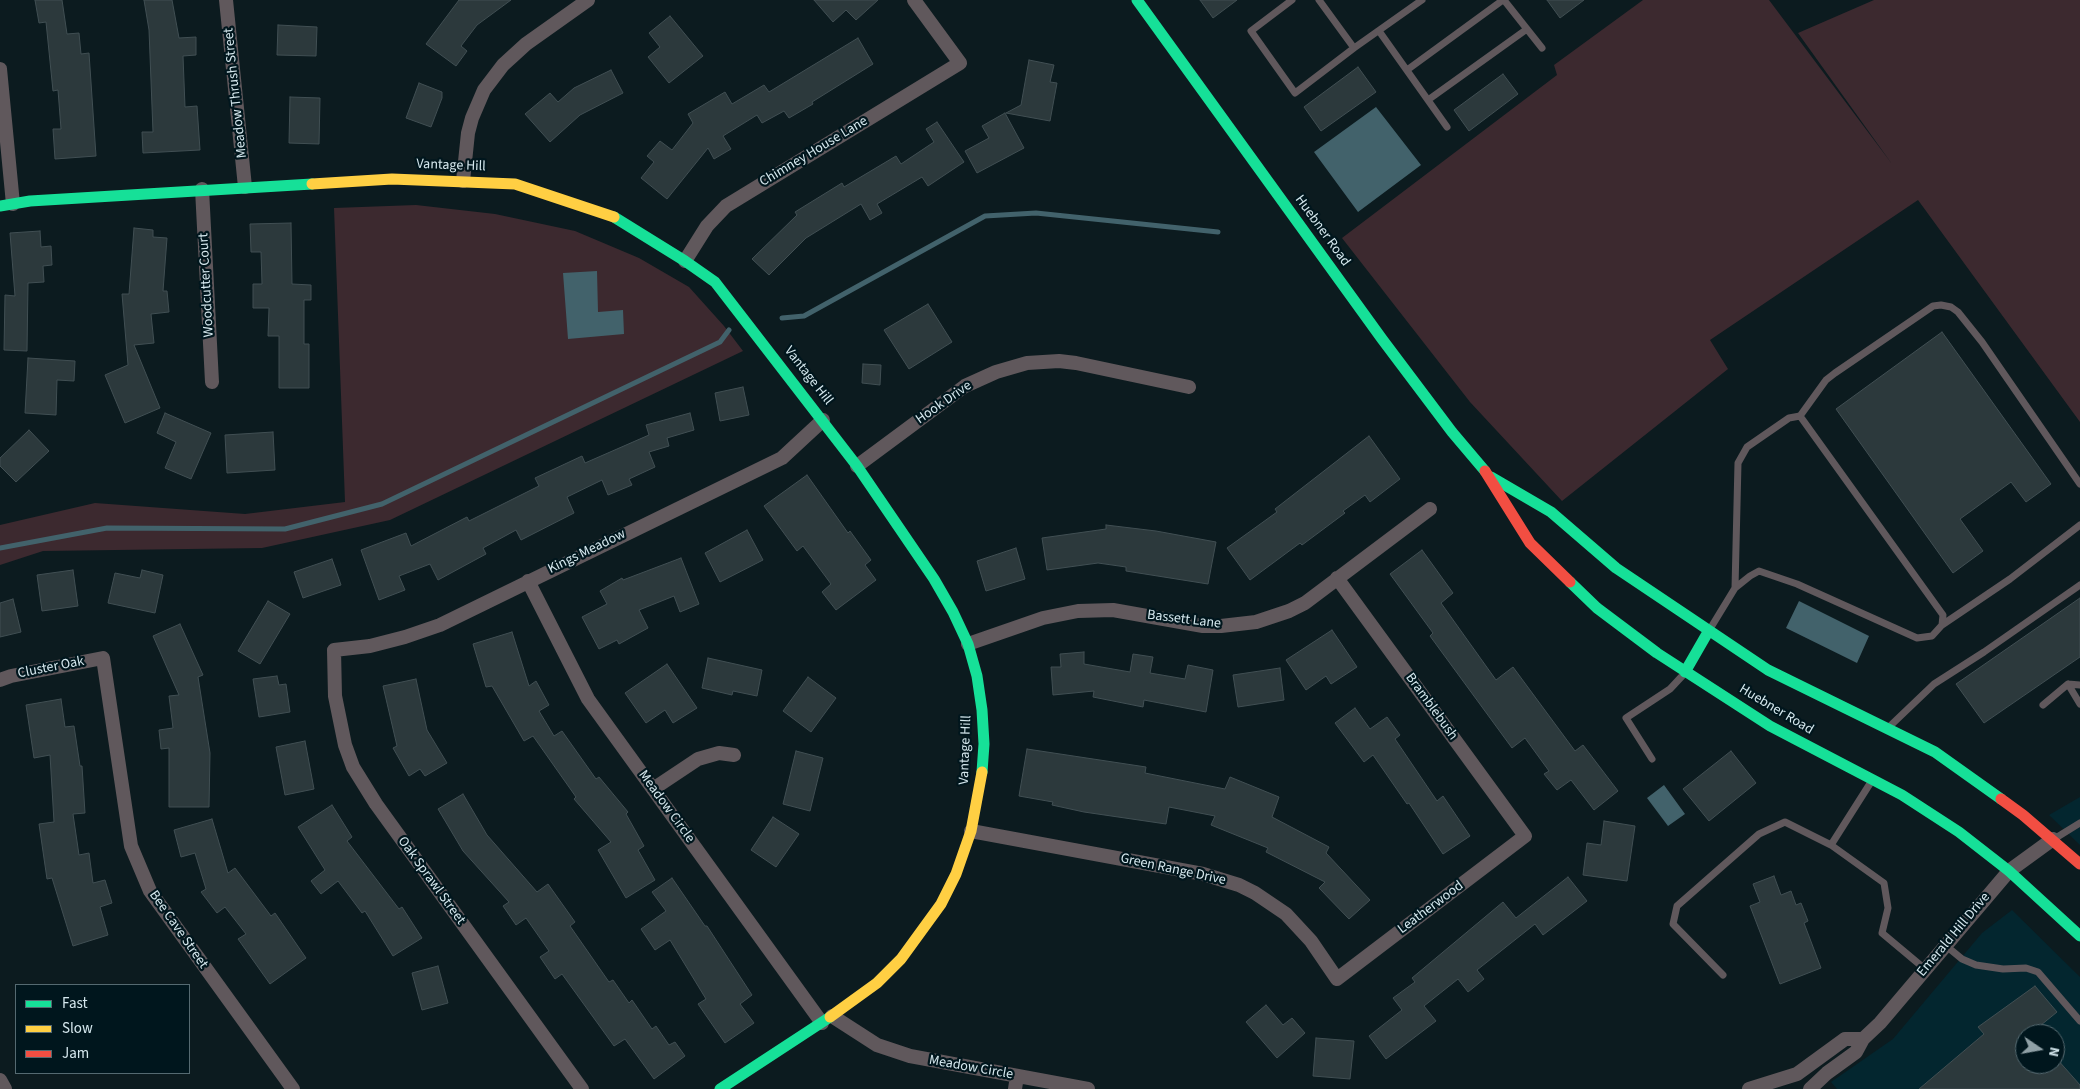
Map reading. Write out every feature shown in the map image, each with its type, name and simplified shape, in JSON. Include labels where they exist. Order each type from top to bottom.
[{"type":"main road","name":"Huebner Road","points":[[1137,0],[1382,339],[1452,432],[1489,476],[1530,543],[1597,608],[1685,672],[1770,726],[1902,795],[1959,832],[2009,871],[2080,936]]},
{"type":"main road","name":"Vantage Hill","points":[[6,205],[30,201],[202,189],[392,179],[515,184],[612,216],[685,261],[714,282],[857,466],[934,580],[953,612],[968,644],[980,693],[984,744],[982,778],[971,831],[956,874],[941,904],[922,932],[901,959],[877,983],[850,1004],[720,1089]]},
{"type":"main road","name":"Huebner Road","points":[[1489,476],[1550,512],[1616,568],[1708,632],[1768,670],[1935,752],[2023,815],[2054,839],[2080,864]]},
{"type":"main road","points":[[1685,672],[1708,632]]},
{"type":"street","name":"Meadow Thrush Street","points":[[226,0],[245,187]]},
{"type":"street","points":[[463,181],[468,133],[484,90],[503,65],[526,44],[588,0]]},
{"type":"street","name":"Chimney House Lane","points":[[685,261],[707,226],[726,206],[960,63],[914,0]]},
{"type":"street","points":[[0,69],[6,205]]},
{"type":"street","name":"Woodcutter Court","points":[[202,189],[212,382]]},
{"type":"street","name":"Hook Drive","points":[[857,466],[965,386],[996,372],[1027,362],[1059,361],[1076,363],[1189,387]]},
{"type":"street","name":"Kings Meadow","points":[[334,650],[370,646],[440,625],[782,458],[823,420]]},
{"type":"street","name":"Bassett Lane","points":[[968,644],[1043,618],[1078,611],[1113,610],[1203,626],[1256,622],[1289,611],[1305,603],[1430,509]]},
{"type":"street","name":"Bramblebush","points":[[1337,578],[1525,836]]},
{"type":"street","name":"Meadow Circle","points":[[528,581],[588,699],[827,1019],[893,1051],[910,1056],[1016,1082],[1088,1089]]},
{"type":"street","name":"Oak Sprawl Street","points":[[334,650],[335,696],[345,745],[353,767],[376,804],[582,1089]]},
{"type":"street","name":"Cluster Oak","points":[[0,680],[11,676],[102,658]]},
{"type":"street","name":"Bee Cave Street","points":[[102,658],[131,846],[150,892],[293,1089]]},
{"type":"street","points":[[653,788],[698,759],[719,754],[734,755]]},
{"type":"street","name":"Green Range Drive","points":[[971,831],[1204,874],[1239,885],[1263,898],[1286,914],[1311,941],[1337,980]]},
{"type":"street","name":"Leatherwood","points":[[1337,980],[1525,836]]},
{"type":"street","name":"Emerald Hill Drive","points":[[1810,1089],[1856,1052],[1863,1040],[1880,1023],[1944,945],[2009,871],[2054,839]]},
{"type":"street","points":[[1749,1089],[1797,1074],[1845,1039],[1863,1040]]},
{"type":"street","points":[[0,1080],[5,1089]]},
{"type":"lane","points":[[1292,0],[1250,31],[1295,93],[1422,0]]},
{"type":"lane","points":[[1319,0],[1354,48]]},
{"type":"lane","points":[[1407,70],[1504,0],[1542,48]]},
{"type":"lane","points":[[1428,100],[1527,29]]},
{"type":"lane","points":[[1379,31],[1447,127]]},
{"type":"lane","points":[[1735,588],[1738,463],[1747,447],[1789,418],[1800,416],[1826,380],[1933,306],[1951,307],[1958,312],[1982,342],[2080,484]]},
{"type":"lane","points":[[1800,416],[1943,615],[1942,625]]},
{"type":"lane","points":[[1708,632],[1735,588],[1750,576],[1759,572],[1797,584],[1917,638],[1932,636],[1942,625],[2010,580],[2080,526]]},
{"type":"lane","points":[[1887,728],[1934,684],[1984,652],[2080,585]]},
{"type":"lane","points":[[1652,759],[1626,718],[1670,689],[1685,672]]},
{"type":"lane","points":[[2043,705],[2068,684],[2080,685]]},
{"type":"lane","points":[[2068,684],[2080,704]]},
{"type":"lane","points":[[1831,845],[1872,780]]},
{"type":"lane","points":[[1724,975],[1673,924],[1677,906],[1759,834],[1785,822],[1831,845],[1884,883],[1888,908],[1882,934],[1925,969]]},
{"type":"lane","points":[[2054,839],[2080,823]]},
{"type":"lane","points":[[1944,945],[1962,959],[1976,965],[2003,969],[2026,968],[2038,972],[2080,1021]]},
{"type":"shaded area","points":[[1643,0],[1769,0],[1892,164],[1798,33],[1874,0],[2080,0],[2080,422],[1918,200],[1710,340],[1728,369],[1562,501],[1470,402],[1342,238],[1557,75],[1554,65]]},
{"type":"shaded area","points":[[1376,107],[1421,165],[1358,212],[1314,152]]},
{"type":"shaded area","points":[[416,205],[495,214],[575,231],[639,258],[689,287],[724,326],[743,351],[390,520],[262,548],[43,551],[0,565],[0,525],[95,503],[245,514],[345,502],[334,208]]},
{"type":"shaded area","points":[[597,271],[598,312],[623,310],[624,334],[568,339],[563,273]]},
{"type":"shaded area","points":[[1799,601],[1869,636],[1857,663],[1786,628]]},
{"type":"shaded area","points":[[1664,785],[1685,814],[1668,826],[1647,798]]},
{"type":"shaded area","points":[[2080,797],[2080,845],[2049,815]]},
{"type":"shaded area","points":[[2012,910],[2080,977],[2080,1089],[1837,1089],[1831,1082],[1893,1039],[1982,933]]},
{"type":"building","points":[[35,0],[62,0],[67,34],[79,33],[81,54],[89,53],[96,156],[55,159],[53,129],[61,129],[58,90],[53,91],[46,22],[39,23]]},
{"type":"building","points":[[144,0],[172,0],[179,38],[196,37],[196,55],[183,56],[185,107],[197,106],[200,150],[143,153],[142,132],[153,132],[149,30]]},
{"type":"building","points":[[459,0],[511,0],[477,25],[461,46],[467,51],[456,66],[426,44]]},
{"type":"building","points":[[814,0],[878,0],[856,20],[846,10],[833,22]]},
{"type":"building","points":[[1200,0],[1237,0],[1213,18]]},
{"type":"building","points":[[1547,0],[1584,0],[1560,18]]},
{"type":"building","points":[[670,16],[703,56],[669,83],[648,57],[660,47],[649,33]]},
{"type":"building","points":[[278,25],[317,27],[316,56],[277,55]]},
{"type":"building","points":[[858,38],[873,64],[789,118],[784,111],[762,123],[757,115],[723,136],[731,149],[714,159],[708,148],[667,199],[641,178],[654,162],[647,156],[660,141],[672,150],[693,123],[688,114],[725,92],[732,104],[764,85],[769,92]]},
{"type":"building","points":[[1029,60],[1054,65],[1050,82],[1057,83],[1050,121],[1006,113],[1021,105]]},
{"type":"building","points":[[1358,67],[1376,92],[1321,131],[1304,107]]},
{"type":"building","points":[[611,70],[623,93],[580,115],[550,142],[525,114],[550,93],[558,102],[574,88]]},
{"type":"building","points":[[1503,74],[1518,94],[1469,131],[1454,110]]},
{"type":"building","points":[[419,83],[442,92],[442,98],[431,127],[406,118]]},
{"type":"building","points":[[290,97],[320,98],[319,144],[289,143]]},
{"type":"building","points":[[1005,113],[1024,148],[977,173],[965,151],[989,138],[982,126]]},
{"type":"building","points":[[937,122],[964,162],[928,186],[922,177],[877,204],[882,213],[870,220],[861,204],[806,238],[769,275],[752,259],[797,215],[795,212],[842,183],[844,187],[896,156],[901,164],[934,142],[926,129]]},
{"type":"building","points":[[291,223],[292,284],[311,285],[311,300],[304,300],[304,344],[309,344],[309,388],[279,388],[279,336],[268,336],[269,308],[253,308],[253,284],[262,284],[261,252],[251,252],[250,224]]},
{"type":"building","points":[[134,228],[153,230],[153,237],[167,238],[163,291],[167,291],[169,312],[151,314],[154,343],[134,345],[160,408],[125,423],[105,375],[128,365],[122,294],[129,294]]},
{"type":"building","points":[[40,231],[41,247],[51,246],[52,265],[43,266],[44,282],[28,283],[27,351],[4,350],[5,295],[15,296],[10,233]]},
{"type":"building","points":[[928,304],[952,342],[909,369],[884,330]]},
{"type":"building","points":[[1942,332],[2051,484],[2026,502],[2011,482],[1960,519],[1983,551],[1953,573],[1836,409]]},
{"type":"building","points":[[28,358],[75,361],[74,381],[57,380],[56,415],[25,413]]},
{"type":"building","points":[[863,364],[881,365],[880,385],[862,383]]},
{"type":"building","points":[[743,387],[749,415],[720,421],[715,393]]},
{"type":"building","points":[[165,413],[211,433],[191,479],[165,468],[176,442],[157,433]]},
{"type":"building","points":[[690,413],[694,430],[667,438],[669,446],[649,452],[655,467],[629,479],[632,485],[608,495],[602,480],[567,497],[574,513],[521,540],[516,530],[483,548],[486,554],[438,580],[430,564],[399,576],[405,590],[379,600],[361,550],[406,533],[411,546],[467,517],[469,521],[539,486],[535,478],[582,456],[585,463],[649,435],[646,425]]},
{"type":"building","points":[[29,430],[49,451],[16,482],[0,466],[0,458]]},
{"type":"building","points":[[273,432],[275,470],[227,473],[225,435]]},
{"type":"building","points":[[1369,436],[1400,479],[1370,502],[1365,495],[1343,511],[1345,513],[1302,545],[1300,543],[1250,580],[1227,548],[1277,512],[1275,509]]},
{"type":"building","points":[[807,475],[848,533],[850,531],[871,560],[865,565],[876,580],[836,610],[822,592],[831,584],[803,546],[797,551],[764,506]]},
{"type":"building","points":[[1106,525],[1156,531],[1216,542],[1208,584],[1126,571],[1126,567],[1098,563],[1047,570],[1042,538],[1106,529]]},
{"type":"building","points":[[747,530],[763,560],[720,582],[705,553]]},
{"type":"building","points":[[1016,548],[1025,579],[986,591],[977,561]]},
{"type":"building","points":[[1422,550],[1453,593],[1441,603],[1496,680],[1513,667],[1575,751],[1583,745],[1618,791],[1594,810],[1571,780],[1557,790],[1544,774],[1549,771],[1525,738],[1512,748],[1430,636],[1433,633],[1390,574]]},
{"type":"building","points":[[681,558],[699,604],[680,612],[674,596],[639,610],[648,628],[619,644],[617,640],[599,649],[582,617],[607,604],[600,591],[622,578],[623,580]]},
{"type":"building","points":[[332,559],[341,585],[303,598],[294,572]]},
{"type":"building","points":[[73,570],[78,606],[42,611],[37,575]]},
{"type":"building","points":[[142,570],[163,575],[155,613],[108,603],[115,573],[140,578]]},
{"type":"building","points":[[2080,598],[2080,657],[1984,723],[1956,684]]},
{"type":"building","points":[[13,599],[21,632],[0,637],[0,603]]},
{"type":"building","points":[[268,601],[290,614],[260,664],[238,651]]},
{"type":"building","points":[[180,624],[203,675],[198,677],[210,753],[209,807],[169,807],[169,748],[161,749],[159,730],[173,728],[169,696],[179,695],[153,636]]},
{"type":"building","points":[[1332,630],[1357,667],[1331,684],[1326,676],[1306,690],[1286,660]]},
{"type":"building","points":[[512,632],[529,686],[536,681],[549,705],[539,711],[554,736],[562,731],[596,779],[599,777],[628,812],[626,814],[644,846],[638,850],[655,880],[626,898],[598,850],[611,842],[574,799],[576,797],[533,736],[524,741],[492,686],[486,687],[473,644]]},
{"type":"building","points":[[1084,652],[1084,664],[1130,672],[1133,654],[1153,657],[1150,673],[1185,679],[1188,665],[1213,670],[1206,712],[1144,700],[1143,707],[1093,697],[1094,691],[1053,695],[1051,667],[1061,667],[1060,654]]},
{"type":"building","points":[[708,658],[762,670],[757,696],[733,691],[732,695],[702,688]]},
{"type":"building","points":[[667,664],[697,708],[673,723],[665,710],[646,723],[625,693]]},
{"type":"building","points":[[1280,668],[1284,700],[1238,707],[1233,675]]},
{"type":"building","points":[[277,676],[279,685],[286,684],[290,712],[259,717],[253,679]]},
{"type":"building","points":[[808,677],[836,698],[811,732],[783,711]]},
{"type":"building","points":[[416,679],[427,730],[447,763],[425,776],[420,769],[409,776],[393,748],[397,746],[383,686]]},
{"type":"building","points":[[61,699],[65,727],[74,726],[80,766],[82,766],[85,813],[73,814],[79,855],[89,853],[93,883],[105,880],[112,903],[100,907],[108,935],[73,946],[52,878],[47,879],[39,824],[54,822],[50,755],[34,758],[26,705]]},
{"type":"building","points":[[1355,708],[1370,729],[1387,717],[1400,735],[1395,739],[1437,801],[1443,796],[1470,836],[1443,854],[1409,803],[1407,804],[1373,755],[1364,762],[1335,723]]},
{"type":"building","points":[[305,741],[314,789],[285,795],[276,747]]},
{"type":"building","points":[[1027,749],[1146,767],[1145,773],[1225,789],[1230,777],[1279,797],[1272,817],[1329,847],[1326,853],[1370,900],[1349,919],[1319,888],[1325,882],[1266,852],[1268,848],[1211,825],[1215,816],[1169,807],[1166,824],[1084,812],[1052,805],[1053,802],[1019,796]]},
{"type":"building","points":[[796,751],[823,758],[810,811],[783,804]]},
{"type":"building","points":[[1731,751],[1756,783],[1709,821],[1683,789]]},
{"type":"building","points":[[463,794],[487,835],[537,892],[548,884],[575,922],[570,926],[609,982],[613,980],[629,1003],[632,1000],[652,1029],[656,1026],[669,1045],[675,1042],[685,1056],[654,1079],[625,1039],[614,1046],[562,974],[555,979],[540,957],[549,951],[526,918],[516,925],[503,906],[509,902],[463,851],[438,809]]},
{"type":"building","points":[[332,805],[352,837],[347,841],[399,909],[402,907],[422,938],[393,956],[365,911],[362,913],[338,881],[321,894],[311,881],[325,870],[298,827]]},
{"type":"building","points":[[773,817],[799,834],[776,867],[751,850]]},
{"type":"building","points":[[212,819],[228,873],[235,868],[271,916],[275,913],[306,958],[270,984],[238,939],[246,934],[225,907],[217,913],[201,892],[206,889],[195,853],[181,857],[174,830]]},
{"type":"building","points":[[1604,821],[1635,826],[1627,881],[1583,875],[1587,843],[1601,845]]},
{"type":"building","points":[[1774,876],[1781,895],[1791,891],[1796,905],[1801,903],[1808,921],[1804,923],[1821,968],[1780,984],[1750,906],[1760,902],[1753,884]]},
{"type":"building","points":[[1568,877],[1587,901],[1543,935],[1535,924],[1477,970],[1484,979],[1468,992],[1458,979],[1424,1006],[1436,1021],[1386,1059],[1369,1036],[1402,1010],[1393,998],[1415,982],[1412,978],[1503,902],[1516,918]]},
{"type":"building","points":[[672,878],[705,926],[707,926],[752,995],[740,1004],[754,1023],[725,1043],[698,1004],[706,999],[670,940],[655,950],[641,929],[666,911],[652,892]]},
{"type":"building","points":[[438,966],[448,1003],[422,1010],[412,973]]},
{"type":"building","points":[[2035,986],[2057,1012],[2042,1024],[2015,1024],[2015,1074],[2065,1074],[2065,1068],[2080,1085],[2080,1089],[1919,1089],[1984,1034],[1978,1027]]},
{"type":"building","points":[[1266,1005],[1283,1025],[1292,1018],[1305,1033],[1277,1058],[1246,1022]]},
{"type":"building","points":[[1316,1038],[1354,1041],[1350,1079],[1313,1076]]},
{"type":"waterway","points":[[782,318],[804,316],[985,216],[1036,213],[1218,232]]},
{"type":"waterway","points":[[0,548],[107,528],[285,529],[382,504],[720,342],[729,330]]},
{"type":"traffic: fast","points":[[1137,0],[1382,339],[1452,432],[1485,471]]},
{"type":"traffic: fast","points":[[0,206],[30,201],[312,184]]},
{"type":"traffic: fast","points":[[614,217],[715,282],[857,466],[934,579],[953,612],[968,644],[977,676],[984,744],[982,772]]},
{"type":"traffic: fast","points":[[1491,477],[1551,512],[1616,568],[1768,670],[1935,752],[2001,799]]},
{"type":"traffic: fast","points":[[1570,582],[1597,608],[1657,653],[1770,726],[1902,795],[1959,832],[2009,871],[2080,936]]},
{"type":"traffic: fast","points":[[1685,672],[1708,632]]},
{"type":"traffic: fast","points":[[720,1089],[830,1017]]},
{"type":"traffic: slow","points":[[312,184],[392,179],[515,184],[614,217]]},
{"type":"traffic: slow","points":[[830,1017],[877,983],[901,959],[941,904],[956,874],[971,831],[982,772]]},
{"type":"traffic: jam","points":[[1485,471],[1530,543],[1570,582]]},
{"type":"traffic: jam","points":[[2001,799],[2023,815],[2080,864]]}]
